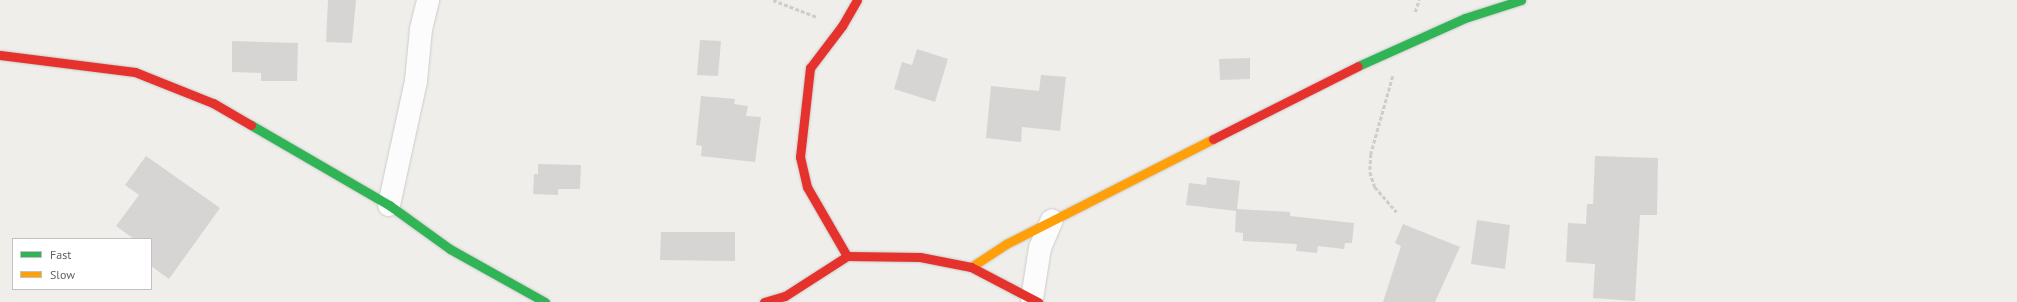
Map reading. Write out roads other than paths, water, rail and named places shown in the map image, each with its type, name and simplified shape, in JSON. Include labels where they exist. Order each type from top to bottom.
[{"type":"main road","points":[[847,256],[807,187],[800,157],[810,68],[842,26],[857,0]]},
{"type":"main road","points":[[971,267],[1006,244],[1052,220],[1398,46],[1465,18],[1521,0]]},
{"type":"main road","points":[[0,55],[135,72],[213,103],[390,205],[450,249],[545,302]]},
{"type":"main road","points":[[764,302],[785,296],[847,256],[920,257],[971,267],[1035,301]]},
{"type":"street","points":[[390,205],[428,0]]},
{"type":"street","points":[[1035,301],[1040,248],[1052,220]]}]
